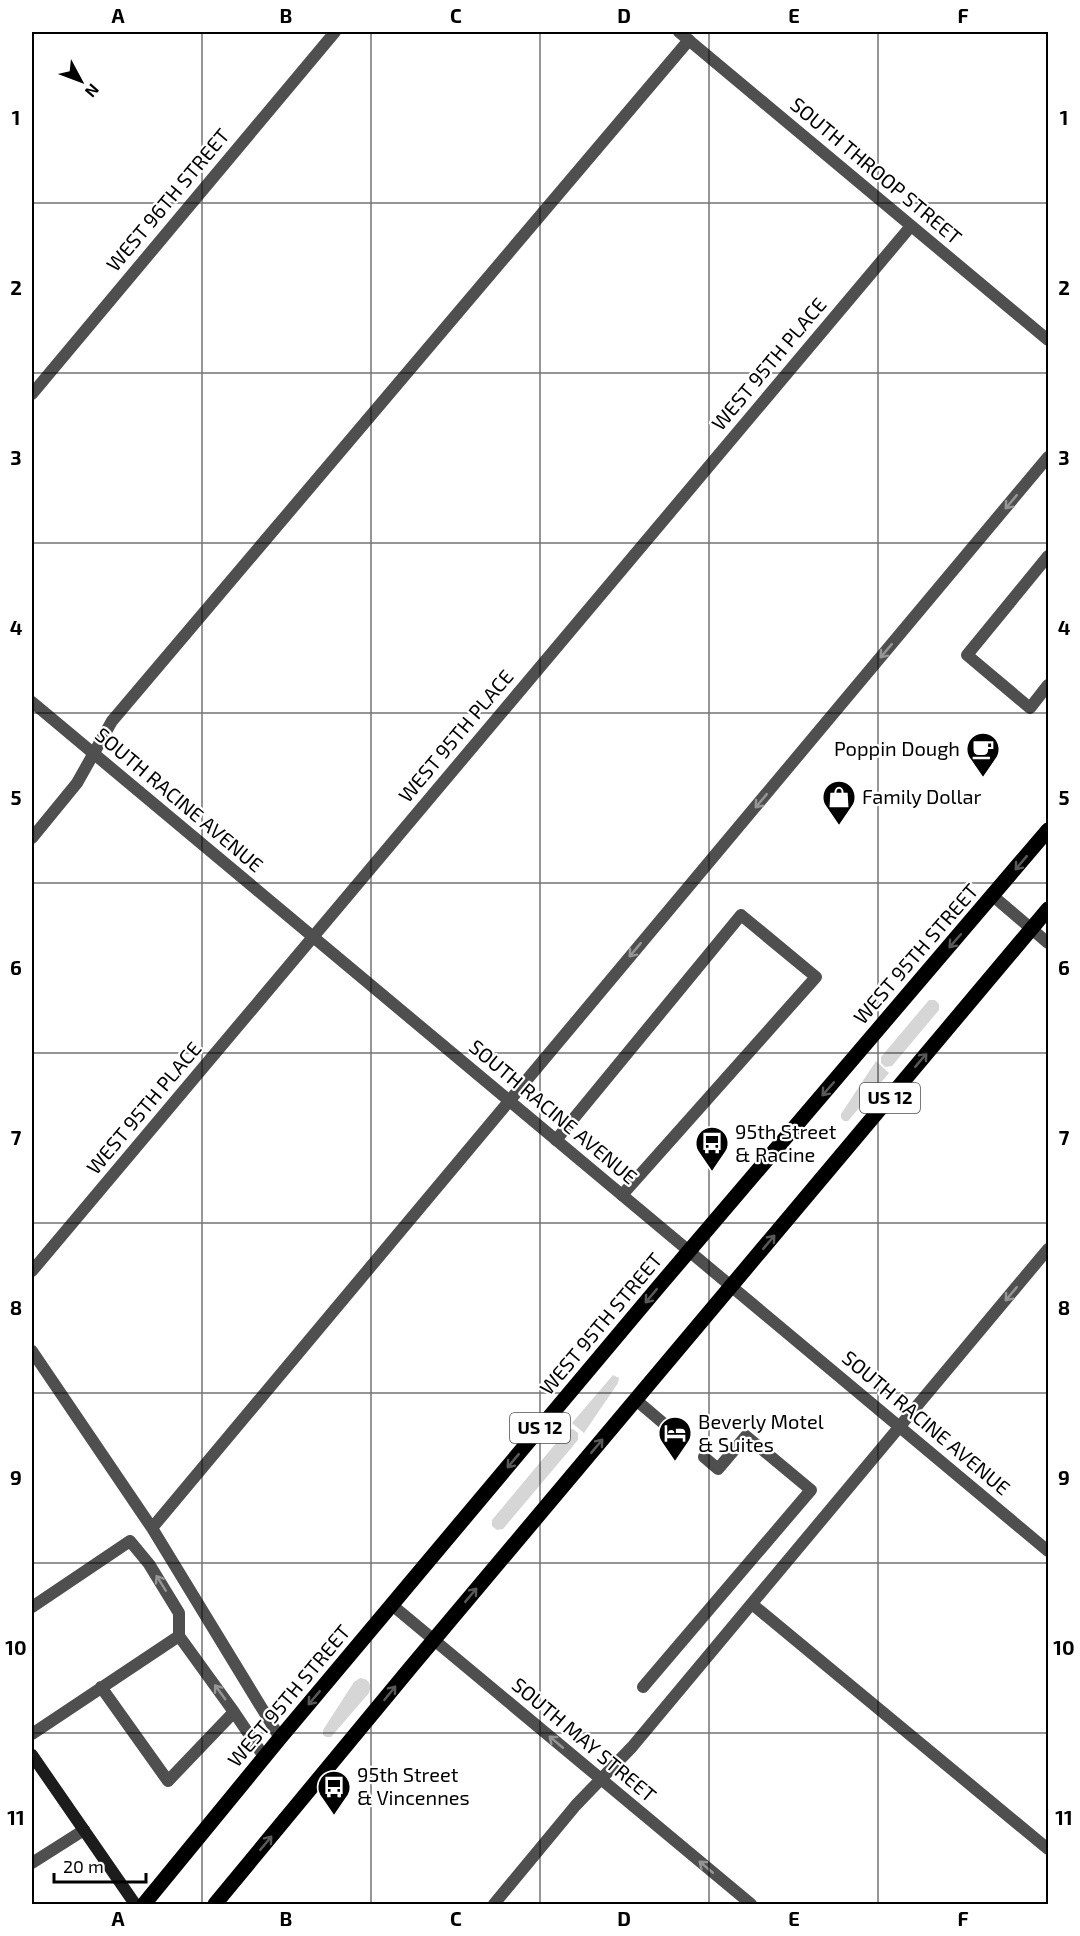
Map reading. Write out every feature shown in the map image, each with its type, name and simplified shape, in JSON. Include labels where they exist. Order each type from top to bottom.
[{"type":"main road","name":"WEST 95TH STREET","points":[[144,1905],[280,1738],[689,1251],[1048,830]]},
{"type":"main road","name":"US 12","points":[[215,1905],[434,1640],[1048,909]]},
{"type":"main road","points":[[32,1755],[135,1905]]},
{"type":"street","name":"WEST 96TH STREET","points":[[32,394],[335,32]]},
{"type":"street","name":"SOUTH THROOP STREET","points":[[679,32],[1048,340]]},
{"type":"street","points":[[32,838],[77,783],[112,721],[689,40]]},
{"type":"street","name":"WEST 95TH PLACE","points":[[32,1271],[911,226]]},
{"type":"street","points":[[152,1528],[1048,457]]},
{"type":"street","points":[[1048,556],[967,655],[1030,708],[1048,686]]},
{"type":"street","name":"SOUTH RACINE AVENUE","points":[[32,702],[1048,1551]]},
{"type":"street","points":[[993,896],[1048,943]]},
{"type":"street","points":[[556,1140],[741,915],[816,977],[622,1195]]},
{"type":"street","points":[[494,1905],[576,1805],[632,1747],[901,1428],[1048,1249]]},
{"type":"street","points":[[32,1351],[152,1528],[280,1738]]},
{"type":"street","points":[[636,1400],[676,1434]]},
{"type":"street","points":[[643,1687],[811,1490],[746,1436],[718,1469],[704,1457]]},
{"type":"street","points":[[32,1607],[130,1541],[149,1564],[179,1612],[179,1636],[265,1758]]},
{"type":"street","points":[[752,1604],[1048,1849]]},
{"type":"street","name":"SOUTH MAY STREET","points":[[392,1605],[751,1905]]},
{"type":"street","points":[[32,1734],[179,1636]]},
{"type":"street","points":[[101,1687],[168,1781],[234,1713]]},
{"type":"street","points":[[32,1863],[84,1830]]},
{"type":"shaded area","points":[[929,1000],[935,1000],[939,1004],[939,1010],[892,1066],[885,1067],[881,1063],[881,1057]]},
{"type":"shaded area","points":[[876,1061],[889,1073],[848,1121],[844,1121],[841,1114]]},
{"type":"shaded area","points":[[613,1375],[619,1378],[618,1383],[584,1433],[572,1423]]},
{"type":"shaded area","points":[[573,1429],[578,1433],[578,1440],[503,1529],[497,1530],[492,1526],[492,1520],[567,1430]]},
{"type":"shaded area","points":[[360,1678],[369,1682],[369,1693],[331,1737],[326,1737],[323,1735],[323,1730],[354,1682]]},
{"type":"place","name":"Poppin Dough","points":[[983,778]]},
{"type":"place","name":"Family Dollar","points":[[839,826]]},
{"type":"place","name":"95th Street & Racine","points":[[712,1172]]},
{"type":"place","name":"Beverly Motel & Suites","points":[[675,1462]]},
{"type":"place","name":"95th Street & Vincennes","points":[[334,1816]]}]
